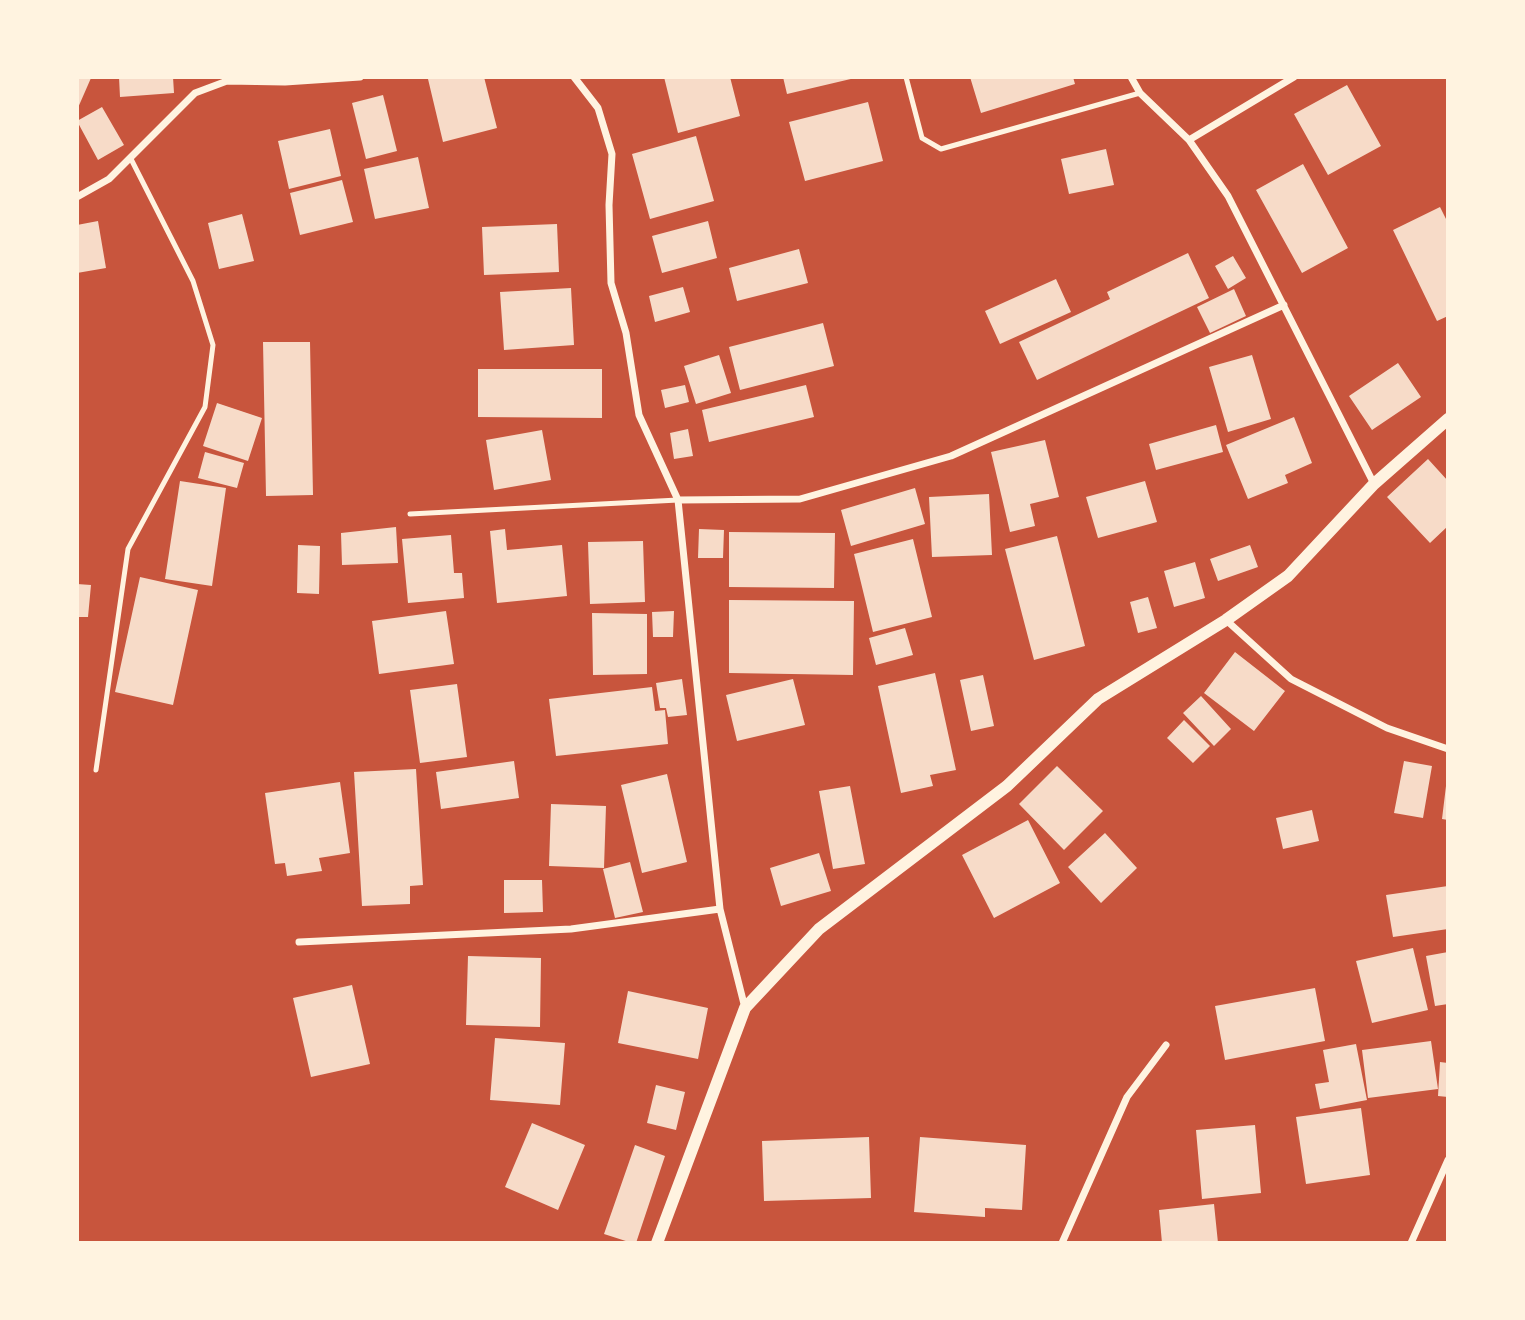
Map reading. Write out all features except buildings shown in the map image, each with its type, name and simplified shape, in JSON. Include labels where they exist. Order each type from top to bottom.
[{"type":"street","points":[[77,197],[109,179],[195,93],[227,81],[285,82],[360,77]]},
{"type":"street","points":[[574,77],[598,108],[612,154],[609,205],[611,283],[626,333],[639,415],[678,500],[720,909],[745,1009]]},
{"type":"street","points":[[1131,77],[1140,93],[1189,140],[1228,196],[1315,364],[1336,414],[1374,484]]},
{"type":"street","points":[[1189,140],[1294,77]]},
{"type":"street","points":[[678,500],[800,499],[951,456],[1284,305]]},
{"type":"street","points":[[657,1243],[745,1009],[819,929],[1007,786],[1098,699],[1226,620],[1289,576],[1374,484],[1448,419]]},
{"type":"street","points":[[1226,620],[1291,679],[1387,728],[1448,749]]},
{"type":"street","points":[[299,942],[571,929],[720,909]]},
{"type":"street","points":[[1062,1243],[1127,1097],[1166,1045]]},
{"type":"street","points":[[1411,1243],[1448,1160]]},
{"type":"lane","points":[[906,77],[922,138],[941,149],[1140,93]]},
{"type":"lane","points":[[96,770],[128,549],[205,407],[214,345],[193,281],[131,159]]},
{"type":"lane","points":[[410,514],[678,500]]}]
